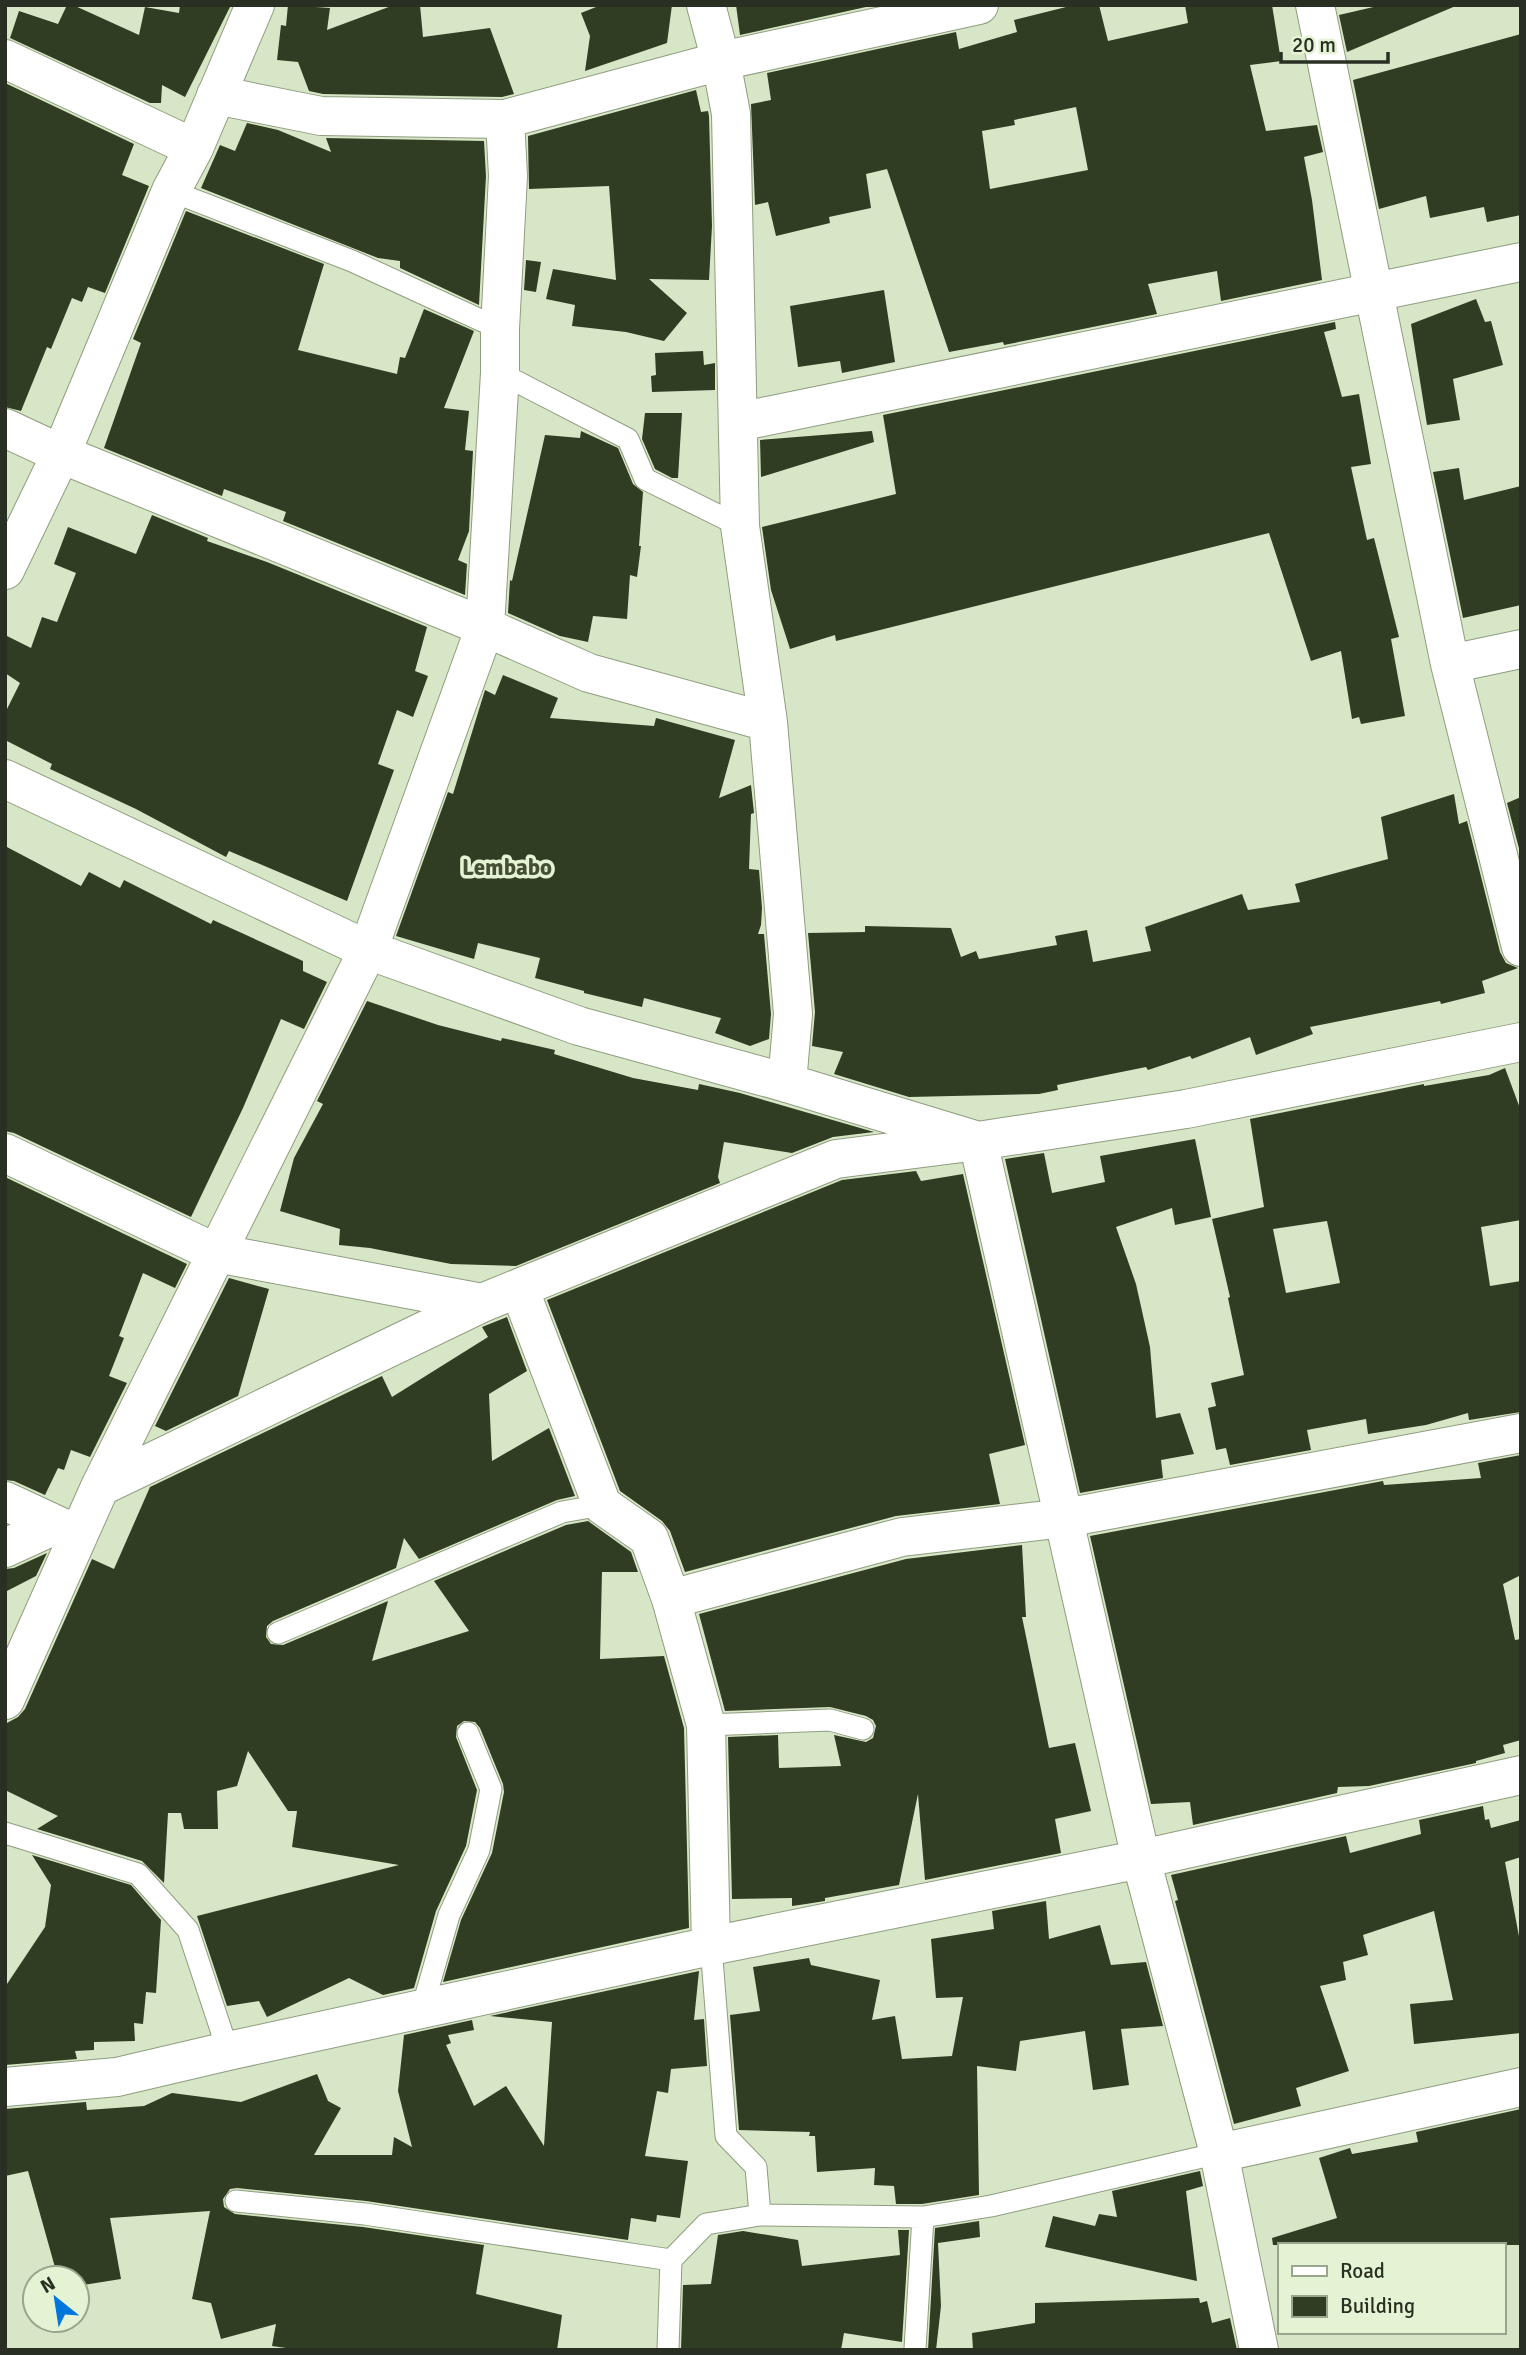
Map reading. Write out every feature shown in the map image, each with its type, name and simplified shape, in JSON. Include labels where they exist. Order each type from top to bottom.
[{"type":"street","points":[[5,570],[61,454],[171,191],[194,148],[255,5]]},
{"type":"street","points":[[706,5],[721,61],[731,114],[740,527],[768,722],[793,1014],[787,1083]]},
{"type":"street","points":[[216,95],[321,116],[505,119],[721,61],[979,5]]},
{"type":"street","points":[[1315,5],[1450,664],[1521,947]]},
{"type":"street","points":[[5,59],[194,148]]},
{"type":"street","points":[[5,1700],[66,1530],[100,1487],[368,950],[485,627],[508,176],[505,119]]},
{"type":"street","points":[[738,422],[1521,262]]},
{"type":"street","points":[[5,428],[61,454],[485,627],[589,673],[768,722]]},
{"type":"street","points":[[1450,664],[1521,649]]},
{"type":"street","points":[[5,779],[368,950],[579,1026],[787,1083],[978,1141]]},
{"type":"street","points":[[100,1487],[482,1303],[836,1159],[978,1141],[1186,1109],[1521,1042]]},
{"type":"street","points":[[978,1141],[1141,1859],[1219,2153],[1259,2350]]},
{"type":"street","points":[[5,1153],[216,1253],[482,1303]]},
{"type":"street","points":[[519,1288],[602,1505],[649,1538],[671,1599],[706,1725],[711,1946]]},
{"type":"street","points":[[671,1599],[902,1537],[1065,1518],[1521,1433]]},
{"type":"street","points":[[5,1501],[66,1530]]},
{"type":"street","points":[[5,1549],[66,1530]]},
{"type":"street","points":[[5,2087],[117,2077],[711,1946],[1141,1859],[1521,1775]]},
{"type":"street","points":[[1219,2153],[1521,2087]]},
{"type":"lane","points":[[171,191],[352,261],[500,330]]},
{"type":"lane","points":[[500,373],[628,439],[645,479],[740,527]]},
{"type":"lane","points":[[278,1633],[562,1512],[602,1505]]},
{"type":"lane","points":[[706,1725],[830,1720],[863,1730]]},
{"type":"lane","points":[[422,2009],[449,1915],[479,1850],[491,1789],[468,1733]]},
{"type":"lane","points":[[5,1833],[138,1874],[188,1930],[228,2051]]},
{"type":"lane","points":[[711,1946],[726,2136],[756,2167],[760,2215]]},
{"type":"lane","points":[[668,2350],[671,2260],[706,2224],[760,2215],[923,2217],[991,2206],[1219,2153]]},
{"type":"lane","points":[[236,2200],[365,2214],[671,2260]]},
{"type":"lane","points":[[915,2349],[923,2217]]},
{"type":"building","points":[[67,5],[73,5],[139,35],[145,7],[179,13],[180,5],[231,5],[185,97],[162,85],[161,103],[150,103],[10,38],[19,11],[58,24]]},
{"type":"building","points":[[288,5],[330,8],[327,30],[394,5],[420,5],[423,37],[490,28],[514,94],[502,97],[323,94],[309,91],[298,62],[277,60],[281,25],[286,26]]},
{"type":"building","points":[[601,5],[672,5],[667,43],[585,71],[590,36],[581,13]]},
{"type":"building","points":[[736,5],[875,5],[740,35]]},
{"type":"building","points":[[1074,5],[1099,5],[1108,41],[1188,23],[1185,5],[1272,5],[1281,61],[1250,65],[1266,131],[1317,125],[1323,152],[1304,157],[1322,280],[1221,301],[1217,271],[1148,284],[1157,314],[1004,345],[1003,342],[949,352],[887,169],[866,174],[871,208],[829,217],[830,223],[776,236],[768,202],[755,205],[751,104],[771,100],[767,73],[956,32],[959,49],[1017,32],[1014,20]],"holes":[[[1076,107],[1088,170],[990,189],[982,131],[1015,125],[1014,120]]]},
{"type":"building","points":[[1382,5],[1458,5],[1347,52],[1339,15]]},
{"type":"building","points":[[1521,34],[1521,215],[1487,222],[1484,207],[1430,218],[1426,196],[1379,209],[1353,80]]},
{"type":"building","points":[[5,83],[134,144],[122,175],[149,186],[105,293],[88,287],[82,302],[72,298],[51,349],[47,347],[21,411],[5,407]]},
{"type":"building","points":[[696,90],[701,112],[708,111],[709,116],[712,226],[709,280],[649,279],[687,313],[664,341],[626,332],[572,326],[575,305],[546,299],[553,269],[616,280],[609,186],[529,189],[528,136]]},
{"type":"building","points":[[247,123],[278,130],[331,152],[326,138],[484,141],[486,176],[479,305],[400,268],[400,261],[378,258],[201,188],[220,145],[235,151]]},
{"type":"building","points":[[186,211],[324,264],[298,350],[397,374],[400,357],[405,358],[424,309],[474,331],[444,408],[469,411],[465,450],[473,451],[469,531],[458,560],[467,564],[465,595],[283,521],[286,512],[224,489],[222,496],[104,448],[141,343],[133,339]]},
{"type":"building","points":[[526,260],[541,262],[536,292],[524,290]]},
{"type":"building","points":[[884,290],[895,362],[842,373],[840,361],[798,367],[790,306]]},
{"type":"building","points":[[1476,299],[1485,322],[1491,321],[1503,365],[1453,379],[1460,420],[1427,425],[1411,324]]},
{"type":"building","points":[[1335,322],[1336,329],[1324,332],[1342,397],[1359,394],[1371,464],[1351,467],[1367,540],[1374,538],[1399,637],[1391,639],[1405,716],[1361,724],[1359,717],[1352,719],[1341,651],[1311,661],[1269,533],[836,641],[835,635],[790,649],[771,590],[762,527],[896,494],[883,415]]},
{"type":"building","points":[[703,351],[704,365],[715,363],[715,390],[652,392],[651,376],[656,375],[655,353]]},
{"type":"building","points":[[645,413],[682,413],[678,478],[672,478],[655,469],[642,439]]},
{"type":"building","points":[[581,431],[618,448],[633,484],[643,492],[641,546],[637,577],[630,575],[627,619],[593,616],[588,642],[560,636],[508,613],[510,580],[512,581],[545,435],[580,438]]},
{"type":"building","points":[[872,431],[874,442],[761,477],[760,440]]},
{"type":"building","points":[[1459,468],[1464,500],[1521,486],[1521,605],[1463,618],[1433,472]]},
{"type":"building","points":[[152,515],[208,538],[207,541],[267,562],[427,627],[415,671],[428,676],[413,717],[397,710],[378,764],[394,770],[347,901],[229,851],[226,857],[136,809],[50,769],[52,764],[5,740],[5,713],[20,683],[5,673],[5,635],[31,648],[42,617],[57,622],[76,573],[54,564],[68,527],[136,554]]},
{"type":"building","points":[[503,675],[558,698],[550,718],[654,726],[656,718],[735,740],[719,798],[751,785],[754,813],[751,814],[749,869],[759,870],[762,908],[758,934],[764,934],[771,1014],[769,1039],[750,1046],[715,1033],[721,1018],[644,998],[642,1007],[535,978],[540,958],[478,943],[474,959],[396,936],[448,792],[453,794],[485,690],[495,695]]},
{"type":"building","points":[[1454,794],[1459,824],[1467,821],[1500,952],[1506,963],[1518,968],[1482,981],[1485,993],[1441,1004],[1440,1001],[1310,1027],[1313,1034],[1256,1055],[1250,1037],[1192,1059],[1190,1056],[1148,1070],[1146,1067],[1057,1085],[1058,1090],[1039,1094],[909,1097],[834,1074],[843,1052],[812,1046],[815,1012],[808,933],[865,932],[865,926],[951,928],[961,957],[976,951],[979,959],[1057,945],[1055,936],[1087,930],[1093,962],[1151,951],[1145,927],[1242,894],[1248,910],[1300,902],[1295,884],[1388,859],[1381,817]]},
{"type":"building","points":[[1521,797],[1521,856],[1507,803]]},
{"type":"building","points":[[5,846],[81,886],[89,872],[120,888],[124,880],[211,924],[213,920],[303,961],[303,971],[327,982],[304,1029],[281,1019],[243,1108],[191,1217],[5,1131]]},
{"type":"building","points":[[367,1001],[438,1025],[501,1041],[502,1038],[555,1050],[554,1054],[633,1078],[698,1090],[699,1084],[740,1093],[874,1132],[833,1137],[792,1153],[724,1142],[718,1177],[720,1183],[516,1266],[451,1264],[370,1248],[339,1245],[340,1229],[280,1211],[294,1158],[323,1104],[317,1101]]},
{"type":"building","points":[[1505,1068],[1521,1111],[1521,1220],[1481,1227],[1490,1286],[1521,1281],[1521,1412],[1469,1420],[1468,1413],[1426,1425],[1368,1434],[1366,1419],[1307,1430],[1311,1450],[1230,1465],[1226,1448],[1216,1450],[1208,1408],[1216,1406],[1211,1383],[1244,1375],[1212,1219],[1264,1207],[1250,1119],[1424,1084],[1489,1075]],"holes":[[[1327,1221],[1340,1283],[1286,1293],[1273,1229]]]},
{"type":"building","points":[[1195,1139],[1211,1217],[1175,1225],[1172,1208],[1116,1227],[1136,1284],[1150,1347],[1156,1418],[1180,1413],[1194,1454],[1161,1460],[1163,1478],[1080,1493],[1005,1159],[1044,1153],[1052,1193],[1105,1182],[1100,1156]]},
{"type":"building","points":[[916,1171],[921,1181],[963,1174],[1025,1445],[989,1454],[1000,1504],[896,1516],[685,1572],[670,1531],[662,1521],[620,1491],[547,1300],[842,1180]]},
{"type":"building","points":[[5,1177],[187,1264],[175,1288],[143,1273],[119,1336],[124,1338],[109,1376],[127,1383],[90,1457],[71,1450],[64,1470],[58,1468],[45,1495],[14,1481],[5,1480]]},
{"type":"building","points":[[229,1278],[269,1289],[238,1396],[166,1431],[155,1426]]},
{"type":"building","points":[[507,1317],[527,1371],[489,1394],[492,1461],[549,1428],[575,1496],[557,1500],[419,1559],[404,1538],[396,1568],[273,1621],[267,1626],[266,1637],[271,1644],[283,1645],[388,1601],[372,1661],[469,1631],[434,1581],[566,1525],[588,1521],[631,1552],[638,1572],[602,1572],[600,1659],[664,1656],[684,1728],[689,1928],[443,1982],[461,1920],[492,1853],[504,1792],[480,1728],[475,1722],[464,1721],[457,1726],[456,1737],[477,1790],[466,1846],[436,1911],[414,1988],[383,1995],[349,1978],[267,2017],[259,2001],[227,2006],[197,1916],[399,1865],[292,1847],[297,1811],[288,1811],[248,1751],[237,1786],[217,1791],[218,1829],[184,1829],[181,1813],[168,1813],[164,1883],[142,1861],[37,1829],[58,1816],[5,1790],[5,1724],[18,1717],[25,1709],[92,1559],[114,1569],[150,1487],[382,1376],[392,1397],[488,1337],[482,1327]]},
{"type":"building","points":[[1521,1455],[1521,1575],[1503,1584],[1515,1640],[1521,1639],[1521,1740],[1503,1745],[1505,1753],[1476,1763],[1369,1786],[1338,1787],[1337,1793],[1193,1825],[1190,1802],[1151,1804],[1090,1536],[1383,1481],[1384,1485],[1481,1478],[1478,1463]]},
{"type":"building","points":[[1022,1545],[1026,1617],[1022,1617],[1049,1748],[1075,1743],[1091,1811],[1055,1819],[1061,1853],[925,1880],[918,1794],[899,1885],[792,1906],[792,1898],[732,1899],[728,1737],[778,1735],[779,1768],[841,1766],[834,1735],[866,1742],[873,1738],[876,1726],[873,1720],[866,1716],[830,1707],[725,1711],[699,1614],[906,1559]]},
{"type":"building","points":[[47,1553],[36,1576],[5,1592],[5,1569],[14,1568]]},
{"type":"building","points":[[1483,1806],[1485,1820],[1489,1819],[1491,1828],[1521,1820],[1521,1857],[1505,1862],[1521,1947],[1521,2033],[1414,2044],[1410,2004],[1453,2000],[1434,1911],[1363,1935],[1368,1955],[1343,1962],[1346,1980],[1320,1986],[1349,2071],[1296,2088],[1301,2106],[1234,2124],[1175,1901],[1178,1900],[1171,1875],[1346,1836],[1350,1853],[1421,1834],[1419,1820]]},
{"type":"building","points":[[32,1855],[131,1885],[161,1920],[156,1993],[146,1992],[143,2024],[134,2023],[135,2041],[94,2042],[94,2050],[75,2051],[77,2059],[5,2065],[5,1987],[45,1927],[51,1885]]},
{"type":"building","points":[[1046,1901],[1049,1939],[1100,1925],[1111,1965],[1146,1962],[1163,2026],[1121,2029],[1129,2085],[1093,2090],[1085,2031],[1020,2041],[1016,2071],[977,2066],[979,2195],[922,2204],[896,2204],[894,2186],[874,2185],[875,2168],[817,2172],[815,2136],[809,2136],[810,2132],[739,2130],[730,2015],[760,2011],[753,1967],[809,1958],[811,1965],[880,1980],[872,2020],[895,2016],[902,2059],[952,2056],[963,1997],[936,1998],[931,1939],[994,1929],[992,1911]]},
{"type":"building","points":[[699,1971],[694,2020],[704,2019],[707,2066],[671,2069],[668,2093],[657,2091],[645,2156],[688,2161],[680,2218],[657,2215],[656,2222],[631,2218],[628,2240],[366,2201],[237,2188],[230,2189],[223,2199],[224,2207],[235,2214],[363,2227],[484,2245],[476,2294],[562,2315],[557,2350],[300,2350],[272,2346],[276,2324],[221,2339],[211,2303],[192,2299],[210,2211],[110,2218],[121,2279],[91,2284],[91,2264],[54,2264],[28,2171],[5,2176],[5,2109],[86,2102],[87,2110],[144,2106],[172,2093],[241,2102],[317,2074],[328,2101],[341,2108],[314,2155],[392,2155],[394,2137],[412,2147],[398,2091],[404,2035],[472,2020],[474,2030],[448,2035],[451,2043],[446,2045],[474,2106],[506,2086],[544,2146],[552,2022],[490,2016]]},
{"type":"building","points":[[1521,2109],[1521,2245],[1273,2245],[1272,2238],[1337,2218],[1319,2158],[1350,2148],[1352,2154],[1418,2142],[1416,2132]]},
{"type":"building","points":[[1200,2171],[1203,2186],[1186,2191],[1197,2281],[1045,2247],[1053,2216],[1095,2226],[1099,2214],[1117,2217],[1112,2191]]},
{"type":"building","points":[[979,2221],[980,2237],[938,2243],[941,2306],[936,2350],[928,2350],[935,2228]]},
{"type":"building","points":[[898,2230],[909,2230],[902,2342],[844,2333],[841,2350],[681,2350],[683,2285],[711,2284],[718,2235],[743,2231],[798,2240],[802,2266],[900,2255]]},
{"type":"building","points":[[1199,2298],[1200,2303],[1207,2301],[1212,2323],[1230,2318],[1237,2350],[973,2350],[972,2333],[1035,2323],[1035,2303]]},
{"type":"district","name":"Lembabo","points":[[507,867]]}]
